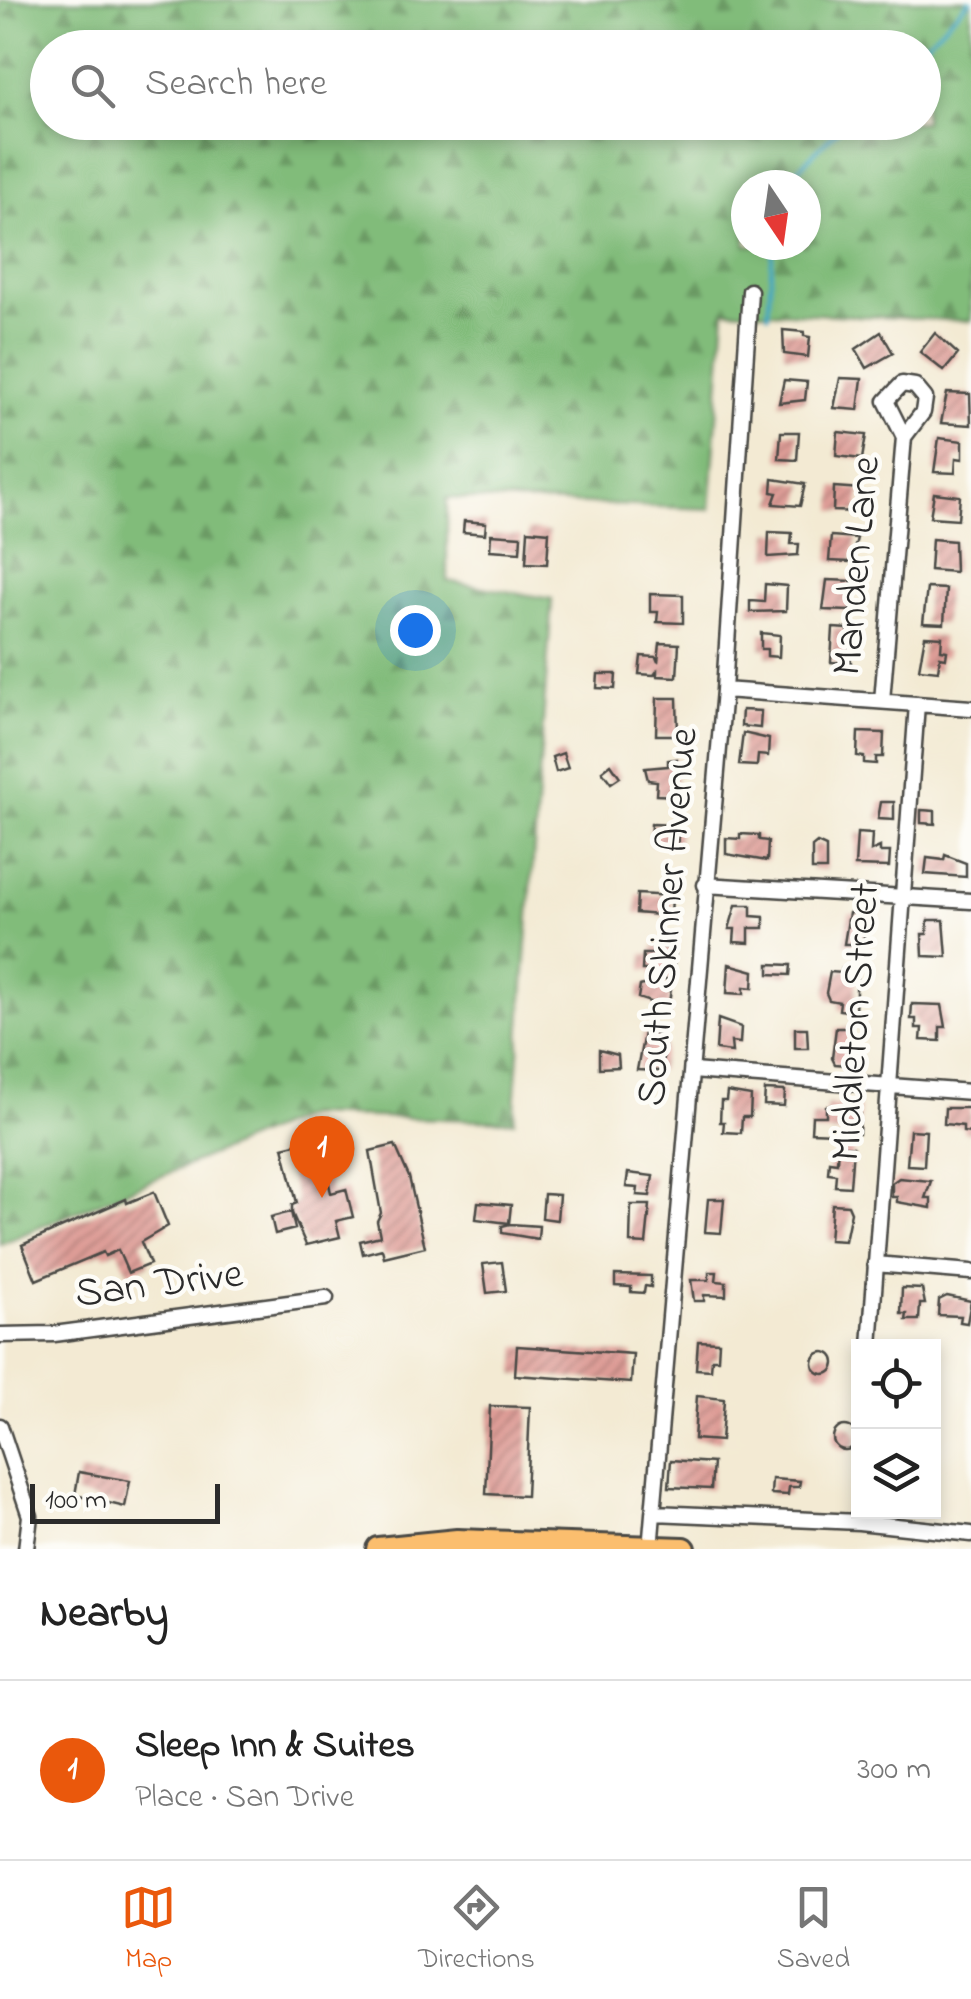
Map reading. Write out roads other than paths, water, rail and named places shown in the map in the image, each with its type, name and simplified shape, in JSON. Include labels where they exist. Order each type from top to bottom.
[{"type":"main road","points":[[378,1549],[458,1541],[684,1549]]},
{"type":"street","name":"South Skinner Avenue","points":[[650,1548],[724,690],[750,291]]},
{"type":"street","name":"Manden Lane","points":[[882,701],[904,437]]},
{"type":"street","points":[[724,690],[971,708]]},
{"type":"street","name":"Middleton Street","points":[[870,1339],[917,704]]},
{"type":"street","points":[[705,886],[971,901]]},
{"type":"street","points":[[692,1072],[971,1092]]},
{"type":"street","points":[[875,1264],[971,1272]]},
{"type":"street","name":"San Drive","points":[[0,1335],[54,1334],[326,1298]]},
{"type":"street","points":[[0,1426],[30,1516],[26,1549]]},
{"type":"street","points":[[654,1513],[851,1517]]},
{"type":"street","points":[[873,1519],[971,1534]]},
{"type":"waterway","points":[[939,30],[970,0]]},
{"type":"waterway","points":[[797,170],[827,140]]},
{"type":"waterway","points":[[768,315],[772,260]]},
{"type":"place","name":"Sleep Inn & Suites","points":[[322,1198]]}]
